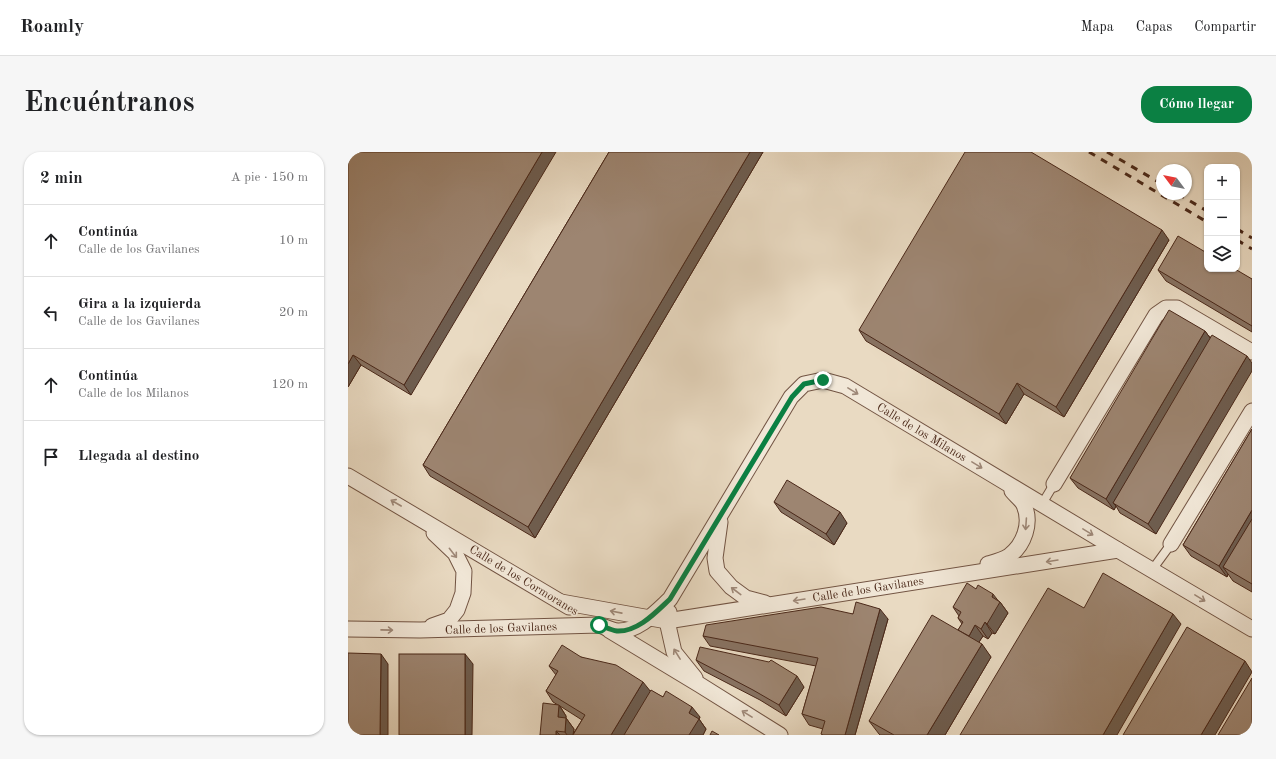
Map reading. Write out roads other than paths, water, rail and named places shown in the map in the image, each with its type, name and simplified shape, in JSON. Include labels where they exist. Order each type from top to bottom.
[{"type":"street","points":[[1054,484],[1156,314],[1166,308],[1177,308],[1252,352]]},
{"type":"street","name":"Calle de los Milanos","points":[[670,599],[792,397],[804,384],[823,380],[844,386],[1252,629]]},
{"type":"street","points":[[1171,544],[1252,410]]},
{"type":"street","name":"Calle de los Cormoranes","points":[[348,476],[700,685],[780,735]]},
{"type":"street","name":"Calle de los Gavilanes","points":[[964,574],[1008,557],[1017,548],[1026,532],[1028,520],[1024,505],[1002,480]]},
{"type":"street","name":"Calle de los Gavilanes","points":[[721,514],[714,558],[717,571],[731,586],[746,598],[772,604]]},
{"type":"street","name":"Calle de los Gavilanes","points":[[416,516],[455,553],[464,571],[463,593],[457,610],[448,620],[420,630]]},
{"type":"street","name":"Calle de los Gavilanes","points":[[561,602],[667,621],[1118,550]]},
{"type":"street","points":[[670,599],[667,621],[674,652],[700,685]]},
{"type":"street","name":"Calle de los Gavilanes","points":[[348,629],[420,630],[599,625],[616,631],[631,629],[649,618],[670,599]]},
{"type":"lane","points":[[1042,504],[1054,484]]},
{"type":"lane","points":[[1152,570],[1171,544]]},
{"type":"railway","points":[[1089,152],[1204,220]]},
{"type":"railway","points":[[1107,152],[1156,181]]},
{"type":"railway","points":[[1188,200],[1204,209]]},
{"type":"railway","points":[[1240,231],[1252,238]]},
{"type":"railway","points":[[1240,242],[1252,249]]}]
